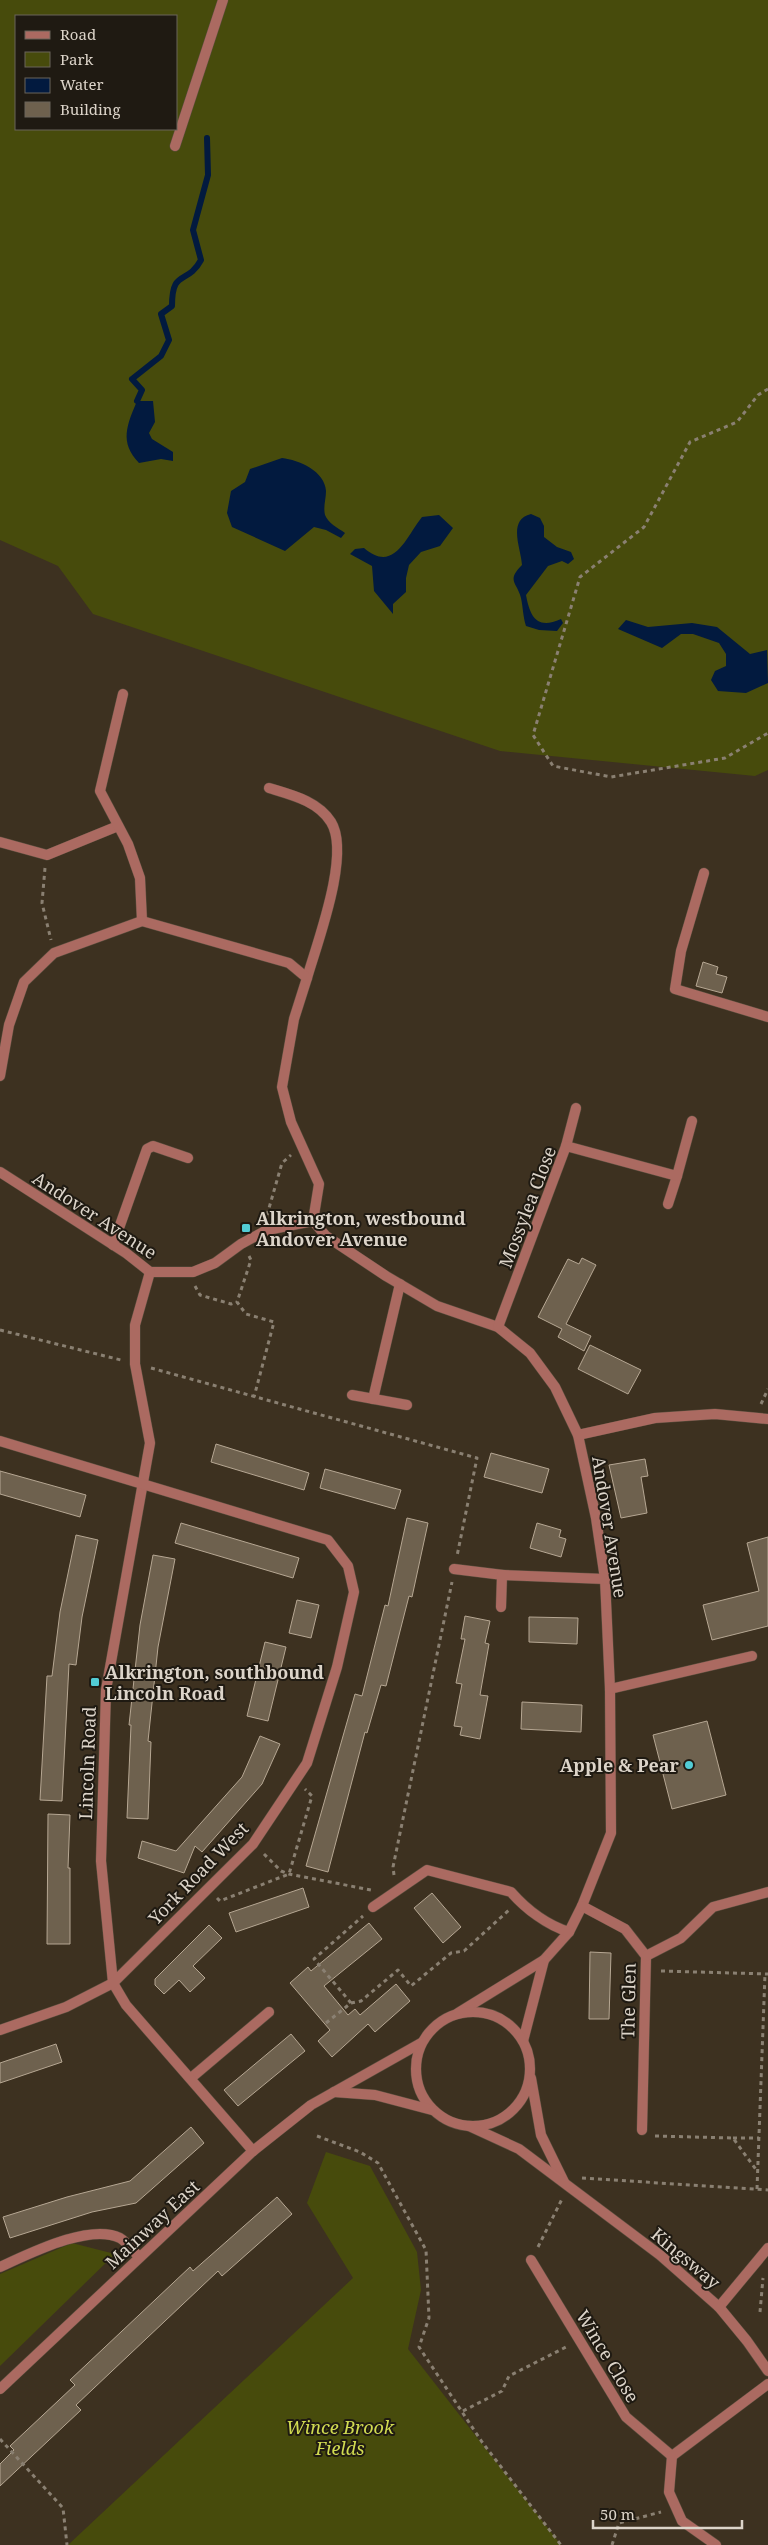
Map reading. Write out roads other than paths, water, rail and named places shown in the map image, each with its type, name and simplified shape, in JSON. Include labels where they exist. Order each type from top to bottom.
[{"type":"street","points":[[175,146],[223,0]]},
{"type":"street","points":[[123,694],[100,791],[128,844],[140,878],[142,921]]},
{"type":"street","points":[[269,788],[307,800],[313,805],[332,823],[339,853],[334,883],[294,1019],[282,1087],[292,1122],[319,1184],[313,1221]]},
{"type":"street","points":[[0,842],[47,855],[118,826]]},
{"type":"street","points":[[704,873],[681,951],[675,989],[768,1017]]},
{"type":"street","points":[[0,1076],[9,1024],[24,982],[54,953],[142,921],[289,963],[307,978]]},
{"type":"street","points":[[566,1146],[576,1108]]},
{"type":"street","points":[[668,1204],[692,1121]]},
{"type":"street","points":[[113,1245],[147,1149],[153,1146],[188,1158]]},
{"type":"street","name":"Mossylea Close","points":[[498,1327],[566,1146],[677,1176]]},
{"type":"street","name":"Andover Avenue","points":[[0,1172],[113,1245],[150,1272],[192,1272],[215,1263],[241,1244],[267,1230],[313,1221],[326,1236],[437,1306],[498,1327],[530,1353],[555,1388],[578,1435],[596,1518],[605,1579],[610,1689],[611,1833],[582,1906],[569,1932],[544,1960],[458,2013]]},
{"type":"street","name":"Lincoln Road","points":[[150,1272],[135,1325],[135,1364],[150,1443],[141,1482],[106,1690],[101,1861],[113,1983],[126,2005],[254,2151]]},
{"type":"street","points":[[373,1399],[400,1284]]},
{"type":"street","points":[[352,1395],[407,1405]]},
{"type":"street","points":[[578,1435],[655,1418],[715,1414],[768,1419]]},
{"type":"street","name":"York Road West","points":[[0,1441],[328,1540],[348,1566],[354,1592],[337,1667],[307,1763],[253,1844],[113,1983],[66,2007],[0,2030]]},
{"type":"street","points":[[454,1569],[503,1575],[605,1579]]},
{"type":"street","points":[[501,1607],[503,1575]]},
{"type":"street","points":[[610,1689],[752,1656]]},
{"type":"street","points":[[373,1907],[395,1889],[427,1870],[511,1892],[519,1902],[554,1927],[569,1932]]},
{"type":"street","points":[[646,1956],[681,1938],[713,1907],[768,1892]]},
{"type":"street","name":"The Glen","points":[[582,1906],[625,1929],[646,1956],[648,1971],[643,2029],[642,2130]]},
{"type":"street","name":"Andover Avenue","points":[[523,2040],[544,1960]]},
{"type":"street","points":[[477,2011],[495,2015],[512,2026],[523,2040],[529,2055],[530,2072],[527,2089],[518,2105],[504,2117],[487,2124],[469,2126],[449,2122],[432,2110],[421,2095],[416,2078],[415,2060],[421,2043],[436,2024],[458,2013],[477,2011]]},
{"type":"street","points":[[191,2078],[269,2012]]},
{"type":"street","name":"Mainway East","points":[[0,2389],[254,2151],[311,2105],[421,2043]]},
{"type":"street","name":"Kingsway","points":[[530,2072],[541,2135],[567,2186]]},
{"type":"street","points":[[334,2092],[375,2094],[432,2110]]},
{"type":"street","name":"Kingsway","points":[[469,2126],[519,2149],[660,2254],[719,2307],[747,2341],[768,2371]]},
{"type":"street","points":[[0,2267],[59,2240],[96,2235],[120,2238],[140,2257]]},
{"type":"street","points":[[719,2307],[766,2250]]},
{"type":"street","name":"Wince Close","points":[[532,2260],[626,2417],[672,2456]]},
{"type":"street","points":[[716,2545],[682,2521],[669,2492],[672,2456],[768,2384]]},
{"type":"water","points":[[137,401],[153,401],[155,422],[149,433],[152,439],[173,452],[173,461],[161,459],[139,463],[133,455],[129,448],[127,433],[130,418]]},
{"type":"water","points":[[282,458],[303,464],[316,472],[321,478],[325,484],[326,491],[324,506],[326,518],[345,533],[341,538],[326,530],[314,527],[285,551],[232,527],[227,513],[231,491],[245,482],[250,469]]},
{"type":"water","points":[[531,514],[540,518],[544,526],[544,537],[557,547],[571,552],[574,559],[568,564],[562,561],[548,566],[526,595],[530,610],[540,622],[553,622],[561,619],[563,623],[557,631],[539,630],[526,626],[521,598],[514,582],[517,570],[522,565],[517,528],[519,522],[524,517]]},
{"type":"water","points":[[439,515],[453,528],[440,546],[421,552],[409,565],[406,578],[406,592],[393,604],[393,614],[374,591],[372,566],[350,554],[355,549],[364,548],[374,555],[383,557],[391,555],[405,542],[422,517]]},
{"type":"water","points":[[626,620],[648,627],[692,623],[717,627],[750,654],[767,650],[768,683],[746,693],[718,691],[711,680],[715,671],[726,666],[726,654],[719,643],[693,634],[681,634],[662,648],[618,629]]},
{"type":"waterway","points":[[137,401],[142,390],[132,379],[161,356],[169,340],[161,314],[172,306],[177,282],[191,273],[201,260],[193,230],[208,175],[207,138]]},
{"type":"place","name":"Alkrington, westbound Andover Avenue","points":[[246,1228]]},
{"type":"place","name":"Alkrington, southbound Lincoln Road","points":[[95,1682]]},
{"type":"place","name":"Apple & Pear","points":[[689,1765]]},
{"type":"park label","name":"Wince Brook Fields","points":[[340,2437]]}]
